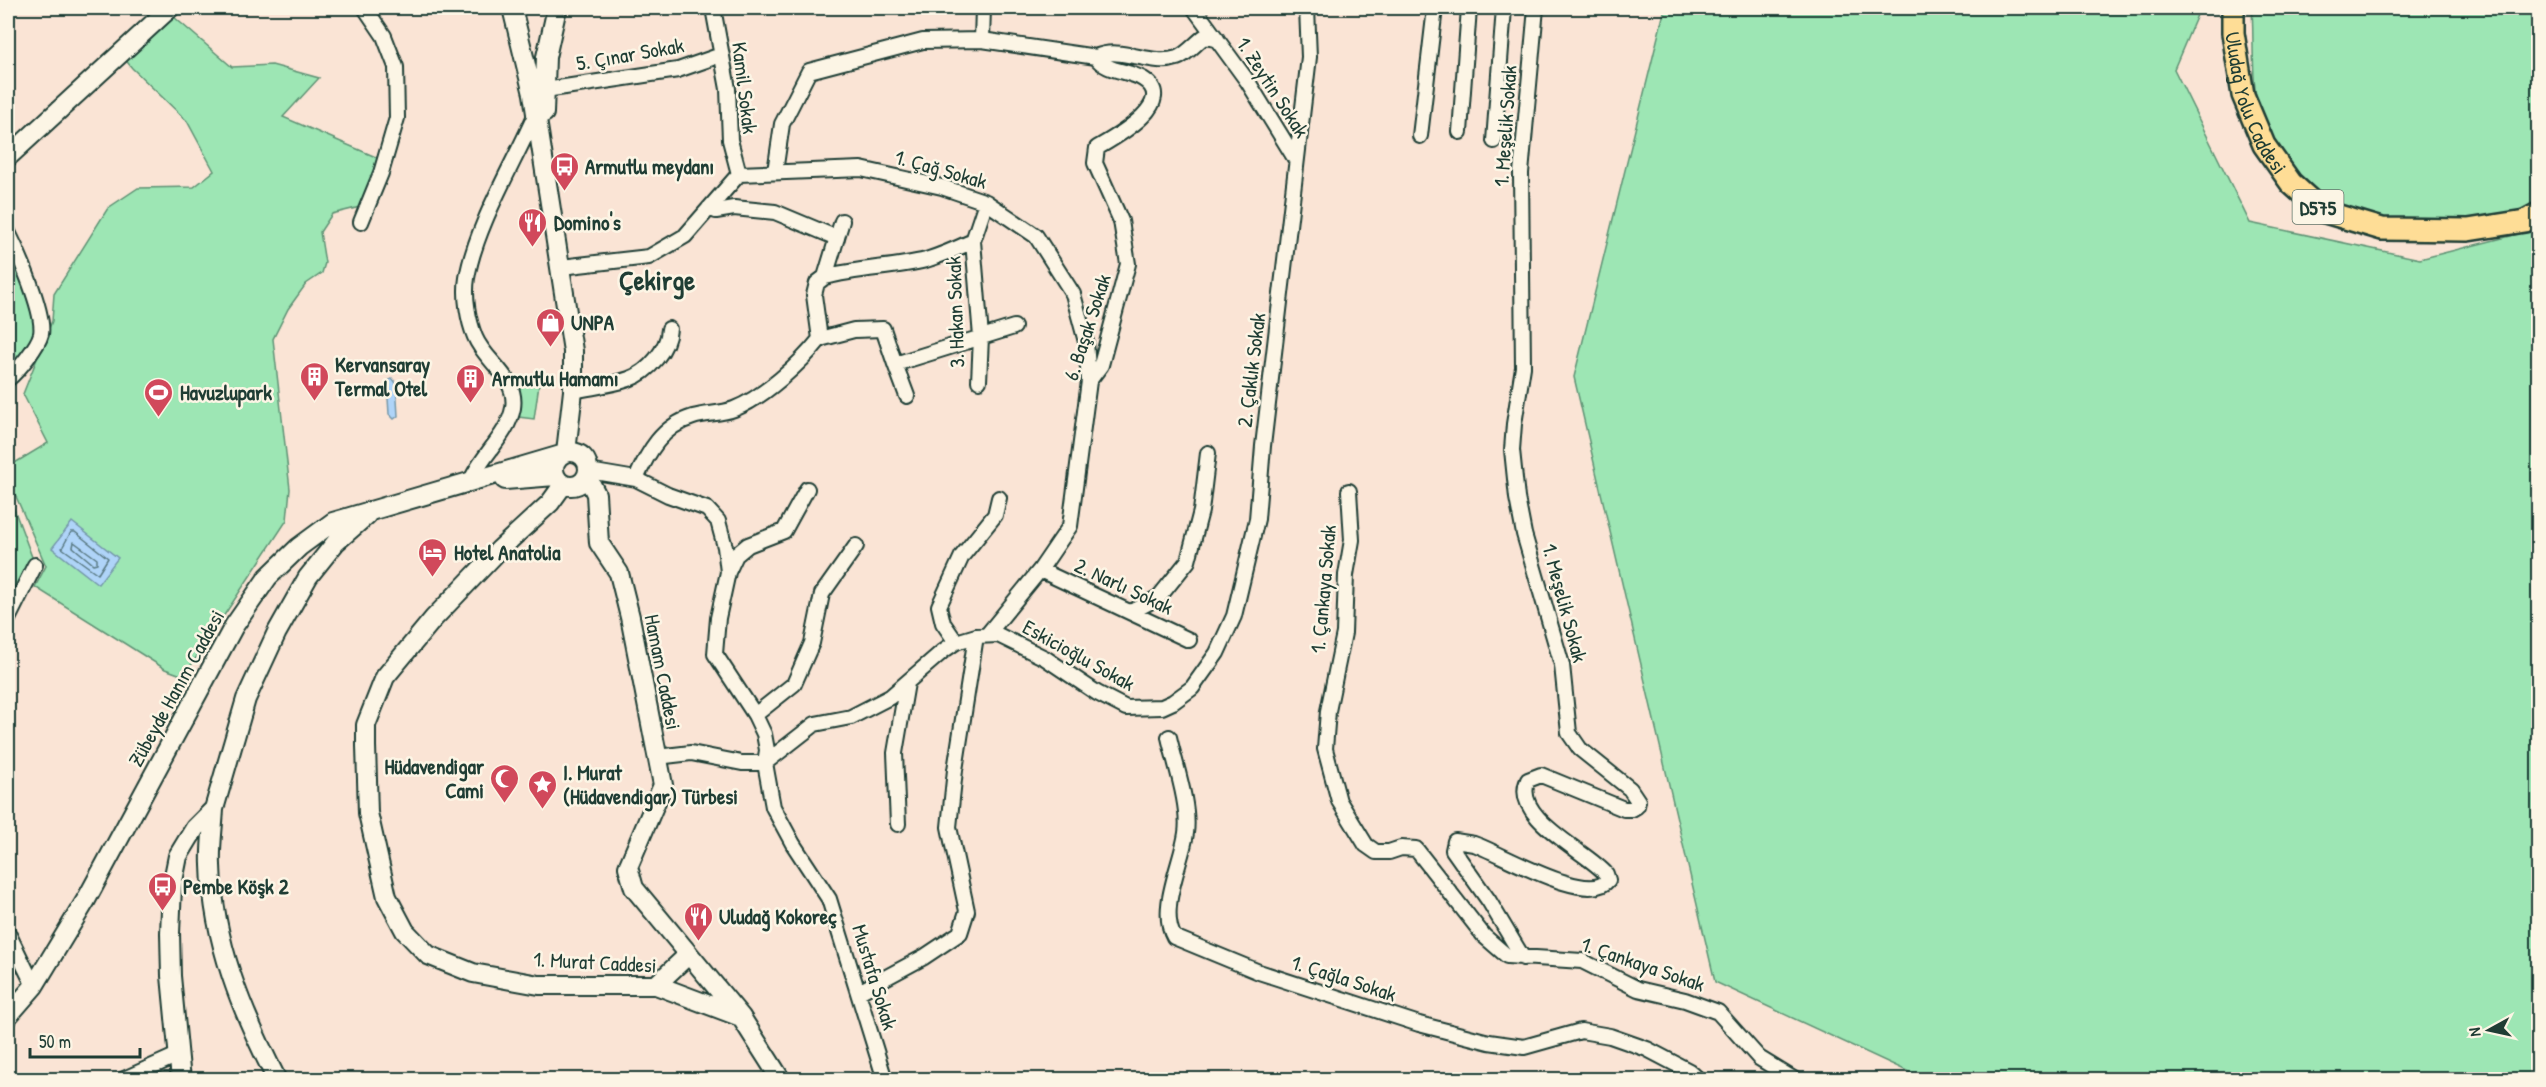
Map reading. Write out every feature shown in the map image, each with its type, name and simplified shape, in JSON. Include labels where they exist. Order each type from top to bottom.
[{"type":"main road","points":[[512,8],[543,150],[573,351],[573,391],[564,454],[555,464],[559,480]]},
{"type":"main road","points":[[543,150],[546,57],[557,8]]},
{"type":"main road","name":"Uludağ Yolu Caddesi","points":[[2233,8],[2233,33],[2242,95],[2264,145],[2290,183],[2322,211],[2382,229],[2468,230],[2525,221],[2538,214]]},
{"type":"main road","points":[[8,157],[165,9]]},
{"type":"main road","name":"Hamam Caddesi","points":[[570,414],[596,494],[599,543],[619,573],[630,617],[663,785],[628,867],[634,888],[741,1017]]},
{"type":"main road","points":[[577,453],[587,468],[584,481],[574,486],[559,480],[470,483],[564,454],[577,453]]},
{"type":"main road","name":"1. Murat Caddesi","points":[[559,480],[550,503],[500,549],[435,618],[385,677],[366,725],[368,813],[387,897],[405,931],[428,955],[473,973],[539,985],[657,985],[741,1017]]},
{"type":"main road","name":"Zübeyde Hanım Caddesi","points":[[8,1016],[34,986],[86,900],[234,626],[268,577],[299,547],[333,522],[470,483]]},
{"type":"main road","points":[[277,1080],[233,986],[216,916],[211,864],[214,809],[246,699],[277,632],[308,577],[336,542],[373,509]]},
{"type":"main road","points":[[181,1080],[171,976],[172,886],[178,856],[195,828],[214,809]]},
{"type":"main road","points":[[657,985],[689,954]]},
{"type":"main road","points":[[741,1017],[781,1080]]},
{"type":"street","points":[[361,222],[381,173],[397,118],[396,67],[384,36],[365,8]]},
{"type":"street","name":"Kamil Sokak","points":[[713,8],[728,89],[730,140],[739,174]]},
{"type":"street","points":[[982,40],[983,8]]},
{"type":"street","name":"1. Zeytin Sokak","points":[[1194,8],[1248,82],[1296,160]]},
{"type":"street","name":"2. Çaklık Sokak","points":[[1162,707],[1192,688],[1217,653],[1234,616],[1246,573],[1257,519],[1263,446],[1309,57],[1307,8]]},
{"type":"street","points":[[1420,136],[1435,8]]},
{"type":"street","points":[[1460,132],[1469,8]]},
{"type":"street","points":[[1494,141],[1504,8]]},
{"type":"street","name":"1. Meşelik Sokak","points":[[1523,958],[1489,901],[1453,850],[1455,842],[1473,844],[1564,883],[1587,888],[1598,887],[1604,885],[1608,880],[1606,874],[1544,825],[1530,804],[1525,785],[1528,780],[1541,775],[1624,809],[1632,809],[1637,806],[1638,801],[1630,789],[1580,749],[1569,733],[1562,665],[1524,534],[1514,477],[1514,424],[1523,367],[1521,173],[1536,8]]},
{"type":"street","points":[[775,172],[782,124],[809,71],[923,41],[982,40],[1096,57],[1114,53],[1159,60],[1179,58],[1203,37],[1217,39]]},
{"type":"street","name":"5. Çınar Sokak","points":[[545,90],[678,70],[721,55]]},
{"type":"street","name":"6. Başak Sokak","points":[[981,636],[1040,570],[1070,526],[1089,381],[1101,365],[1128,264],[1121,221],[1097,171],[1095,154],[1097,148],[1144,117],[1152,103],[1153,96],[1152,90],[1144,80],[1106,66],[1096,57]]},
{"type":"street","points":[[470,483],[477,467],[507,425],[513,407],[512,390],[505,376],[475,338],[467,305],[467,279],[488,216],[536,113]]},
{"type":"street","name":"1. Çağ Sokak","points":[[739,174],[861,169],[942,187],[986,202],[1036,236],[1073,294],[1086,342],[1089,381]]},
{"type":"street","points":[[561,267],[649,257],[685,236],[739,174]]},
{"type":"street","name":"3. Hakan Sokak","points":[[979,381],[981,337],[973,241],[986,202]]},
{"type":"street","points":[[709,208],[775,212],[837,238]]},
{"type":"street","points":[[820,339],[814,295],[818,283],[825,277],[842,221]]},
{"type":"street","points":[[8,232],[42,318],[41,336],[17,372],[8,379]]},
{"type":"street","name":"3. Hakan Sokak","points":[[825,277],[848,271],[925,260],[973,241]]},
{"type":"street","points":[[895,364],[1014,327]]},
{"type":"street","points":[[573,391],[631,378],[655,360],[669,342],[669,329]]},
{"type":"street","points":[[636,479],[651,447],[672,428],[692,417],[734,409],[751,399],[807,356],[820,339],[854,330],[883,329],[907,396]]},
{"type":"street","points":[[1131,612],[1159,597],[1188,561],[1201,511],[1208,453]]},
{"type":"street","name":"Mustafa Sokak","points":[[587,468],[636,479],[668,495],[707,509],[718,521],[725,547],[728,572],[718,618],[715,654],[755,715],[764,734],[767,750],[765,763],[773,807],[793,844],[829,899],[885,1080]]},
{"type":"street","points":[[728,572],[736,555],[748,545],[784,531],[807,489]]},
{"type":"street","name":"1. Çankaya Sokak","points":[[1349,491],[1352,540],[1346,575],[1344,633],[1328,711],[1325,749],[1339,801],[1366,845],[1376,852],[1416,849],[1484,936],[1507,956],[1582,961],[1638,989],[1685,1000],[1718,1012],[1759,1059],[1795,1080]]},
{"type":"street","points":[[956,642],[943,623],[939,606],[962,556],[995,515],[999,498]]},
{"type":"street","points":[[755,715],[794,684],[812,643],[822,594],[856,546]]},
{"type":"street","points":[[8,619],[35,565]]},
{"type":"street","name":"2. Narlı Sokak","points":[[1040,570],[1189,640]]},
{"type":"street","name":"Eskicioğlu Sokak","points":[[981,636],[998,635],[1045,658],[1097,693],[1126,708],[1162,707]]},
{"type":"street","points":[[657,757],[691,753],[742,763],[765,763],[815,724],[851,717],[890,697],[956,642],[981,636],[959,738],[949,827],[967,911],[960,933],[924,957],[859,992]]},
{"type":"street","points":[[898,824],[895,753],[907,683]]},
{"type":"street","name":"1. Çağla Sokak","points":[[1169,737],[1185,809],[1187,832],[1177,868],[1169,913],[1169,928],[1174,937],[1259,972],[1419,1024],[1489,1042],[1524,1047],[1581,1031],[1610,1036],[1647,1049],[1689,1071],[1699,1080]]},
{"type":"street","points":[[8,933],[34,986]]},
{"type":"street","points":[[122,1080],[180,1054]]},
{"type":"green space","points":[[1665,8],[2200,8],[2174,69],[2250,223],[2420,259],[2538,229],[2538,1079],[1924,1079],[1715,982],[1574,377]]},
{"type":"green space","points":[[2252,8],[2538,8],[2538,203],[2517,211],[2492,216],[2435,222],[2377,219],[2352,213],[2332,204],[2299,178],[2280,155],[2265,130],[2257,105],[2254,78]]},
{"type":"green space","name":"Havuzlupark","points":[[167,11],[232,67],[272,65],[319,78],[283,117],[385,161],[368,205],[332,214],[320,232],[325,263],[322,273],[306,284],[288,309],[273,339],[290,489],[287,520],[184,676],[165,669],[35,587],[46,566],[8,478],[8,467],[48,443],[23,394],[52,321],[54,294],[108,208],[138,188],[194,187],[214,171],[187,121],[132,68],[120,53]]},
{"type":"green space","points":[[8,232],[41,336],[8,379]]},
{"type":"green space","points":[[508,382],[539,384],[534,419],[510,416]]},
{"type":"green space","points":[[8,493],[35,565],[24,586],[8,588]]},
{"type":"water","points":[[392,378],[396,383],[398,416],[394,419],[389,414],[387,382]]},
{"type":"water","points":[[72,522],[118,558],[98,584],[52,548]]},
{"type":"place","name":"Armutlu meydanı","points":[[564,192]]},
{"type":"place","name":"Domino's","points":[[533,248]]},
{"type":"place","name":"UNPA","points":[[550,348]]},
{"type":"place","name":"Kervansaray Termal Otel","points":[[314,402]]},
{"type":"place","name":"Armutlu Hamamı","points":[[471,404]]},
{"type":"place","name":"Havuzlupark","points":[[159,418]]},
{"type":"place","name":"Hotel Anatolia","points":[[433,578]]},
{"type":"place","name":"Hüdavendigar Cami","points":[[505,804]]},
{"type":"place","name":"I. Murat (Hüdavendigar) Türbesi","points":[[542,810]]},
{"type":"place","name":"Pembe Köşk 2","points":[[162,912]]},
{"type":"place","name":"Uludağ Kokoreç","points":[[698,942]]},
{"type":"district","name":"Çekirge","points":[[657,280]]}]
